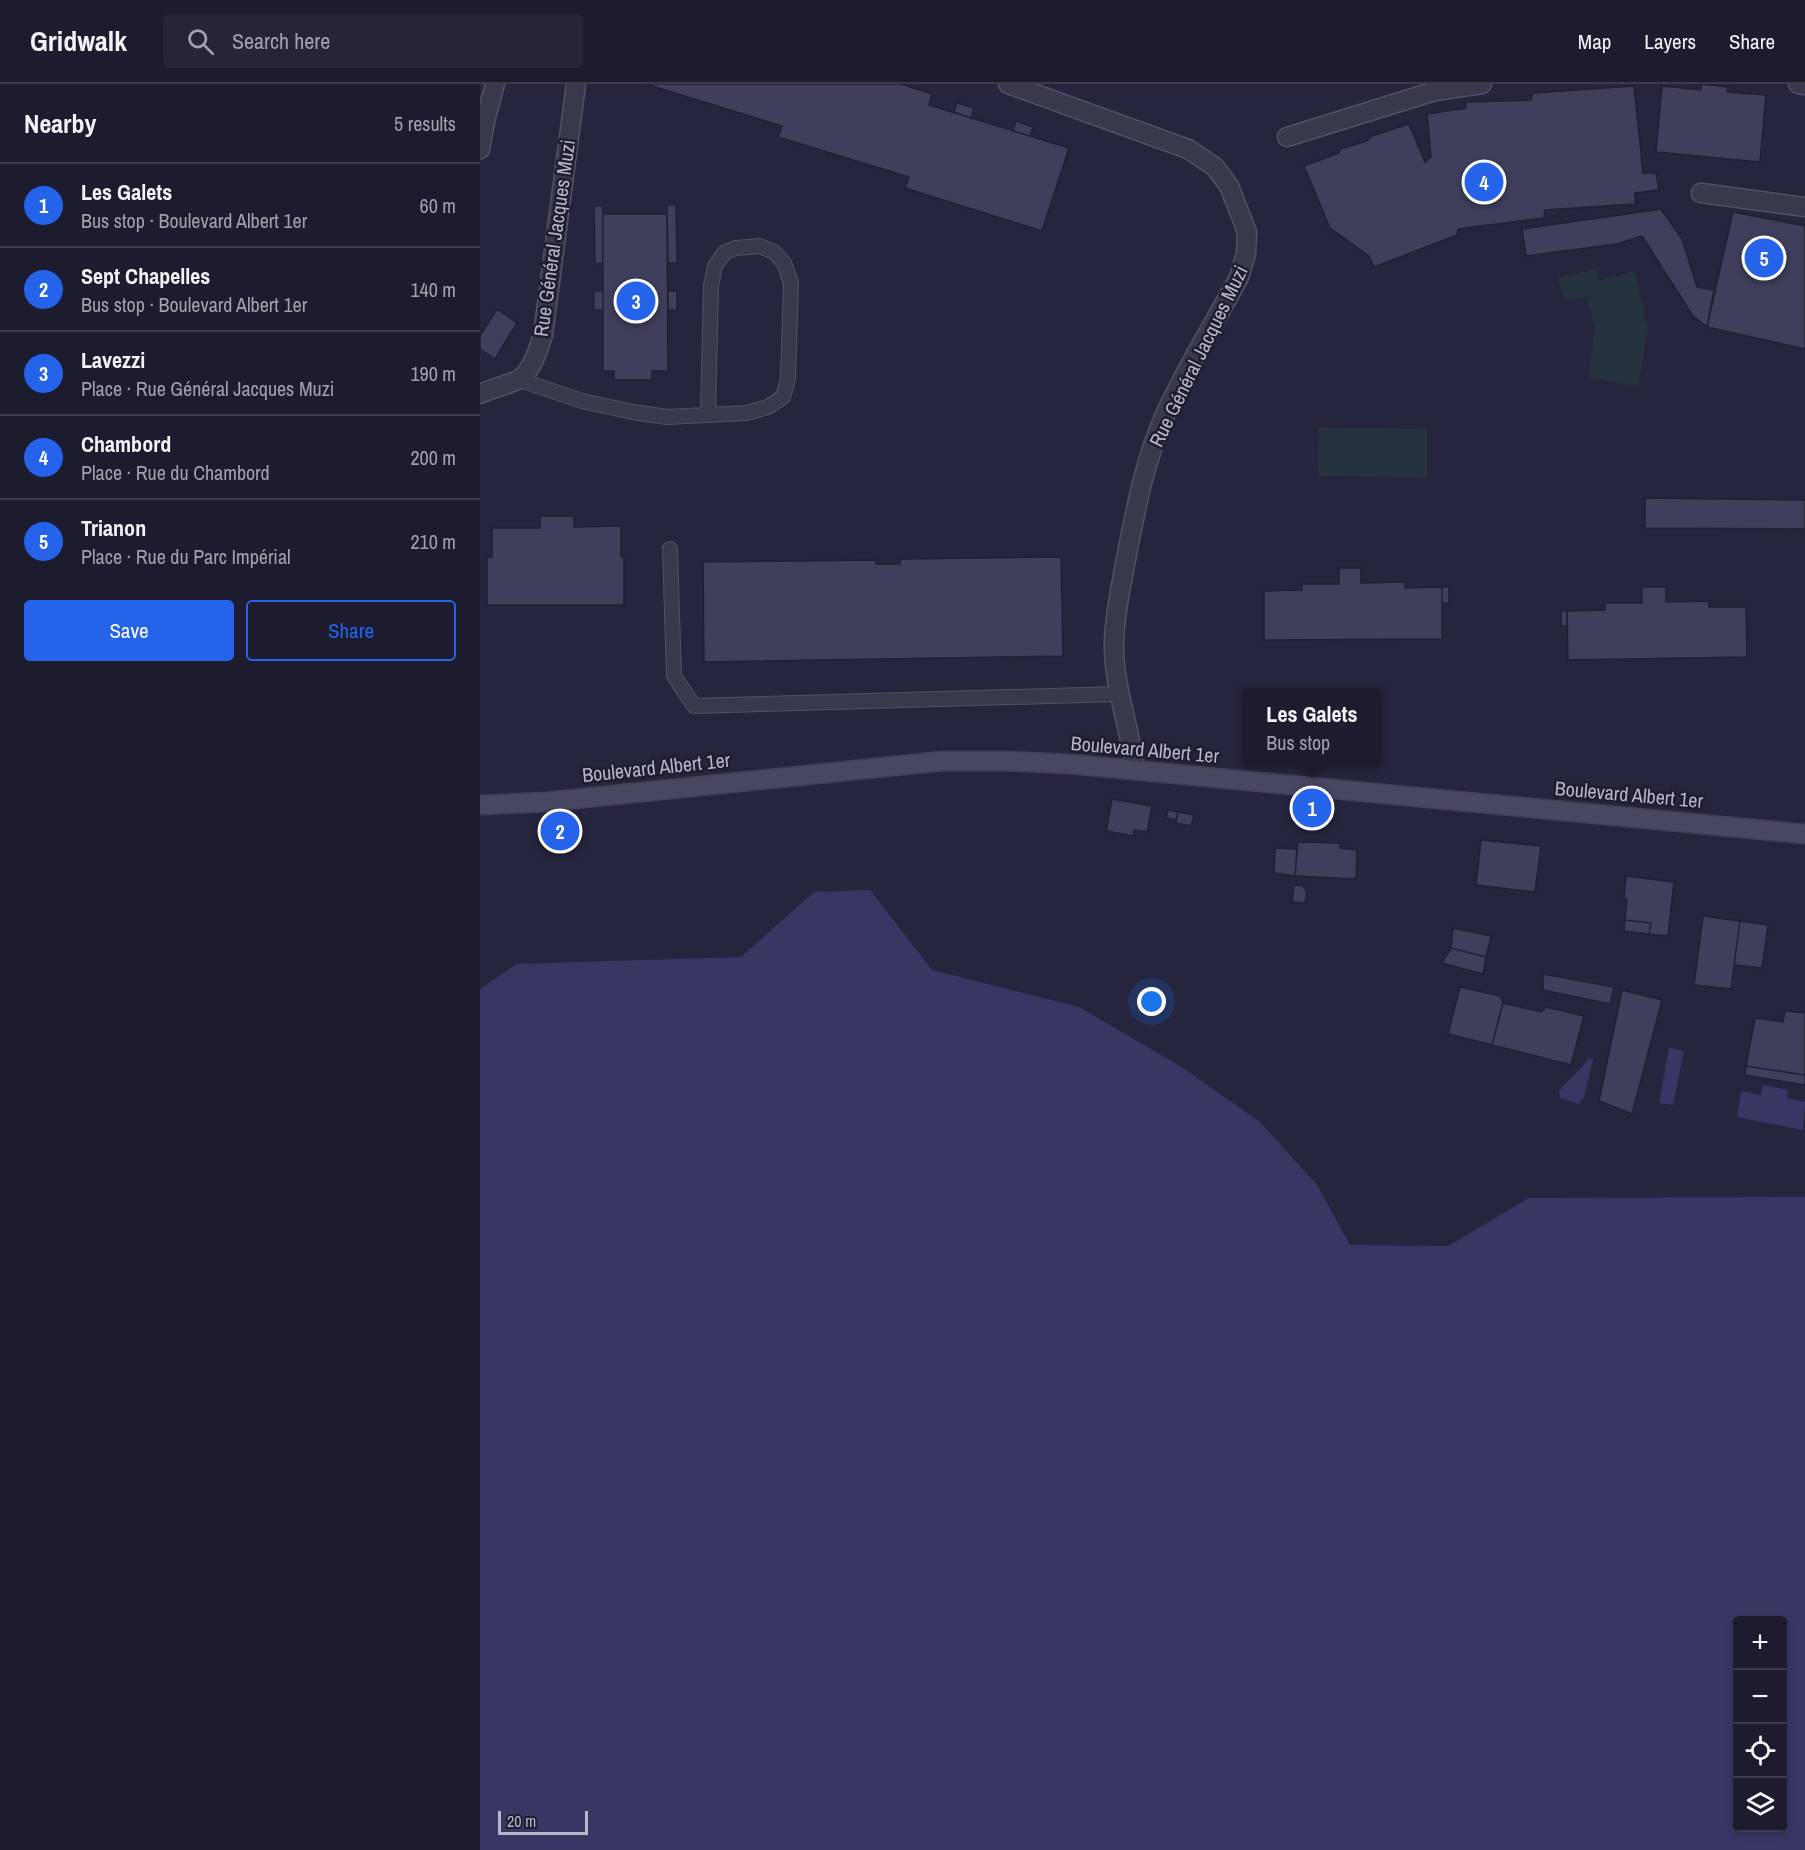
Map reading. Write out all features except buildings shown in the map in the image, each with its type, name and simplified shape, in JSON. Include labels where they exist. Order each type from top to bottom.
[{"type":"main road","name":"Boulevard Albert 1er","points":[[480,805],[546,802],[943,761],[1007,761],[1070,764],[1805,834]]},
{"type":"street","points":[[480,149],[495,84]]},
{"type":"street","name":"Rue Général Jacques Muzi","points":[[520,380],[534,360],[543,335],[576,84]]},
{"type":"street","name":"Rue Général Jacques Muzi","points":[[1008,84],[1188,149],[1215,167],[1229,186],[1247,232],[1246,254],[1239,277],[1169,407],[1151,452],[1138,496],[1117,610],[1114,640],[1116,682],[1132,742],[1135,770]]},
{"type":"street","points":[[1287,137],[1435,91],[1482,84]]},
{"type":"street","points":[[1798,84],[1805,85]]},
{"type":"street","points":[[1701,193],[1805,207]]},
{"type":"street","points":[[480,394],[520,380]]},
{"type":"lane","points":[[520,380],[582,400],[667,417],[708,415],[747,413],[768,406],[783,397],[788,378],[791,283],[784,263],[774,252],[760,246],[736,248],[725,252],[715,266],[711,286],[708,415]]},
{"type":"lane","points":[[670,549],[675,676],[694,706],[1119,694]]},
{"type":"shaded area","points":[[1596,269],[1598,281],[1635,271],[1648,330],[1638,386],[1589,378],[1595,328],[1587,297],[1564,300],[1558,278]]},
{"type":"shaded area","points":[[1319,427],[1427,429],[1427,478],[1318,476]]},
{"type":"shaded area","points":[[870,890],[932,970],[1079,1007],[1180,1066],[1260,1122],[1317,1185],[1350,1245],[1448,1246],[1529,1198],[1805,1197],[1805,1850],[480,1850],[480,989],[517,964],[741,957],[814,892]]},
{"type":"shaded area","points":[[1669,1048],[1684,1051],[1673,1105],[1659,1103]]},
{"type":"shaded area","points":[[1588,1058],[1593,1059],[1584,1097],[1578,1104],[1560,1098],[1559,1091]]},
{"type":"shaded area","points":[[1763,1085],[1788,1090],[1787,1098],[1805,1102],[1803,1130],[1737,1117],[1741,1091],[1761,1095]]},
{"type":"place","name":"Chambord","points":[[1484,182]]},
{"type":"place","name":"Trianon","points":[[1764,258]]},
{"type":"place","name":"Lavezzi","points":[[636,301]]},
{"type":"place","name":"Les Galets","points":[[1312,808]]},
{"type":"place","name":"Sept Chapelles","points":[[560,831]]}]
